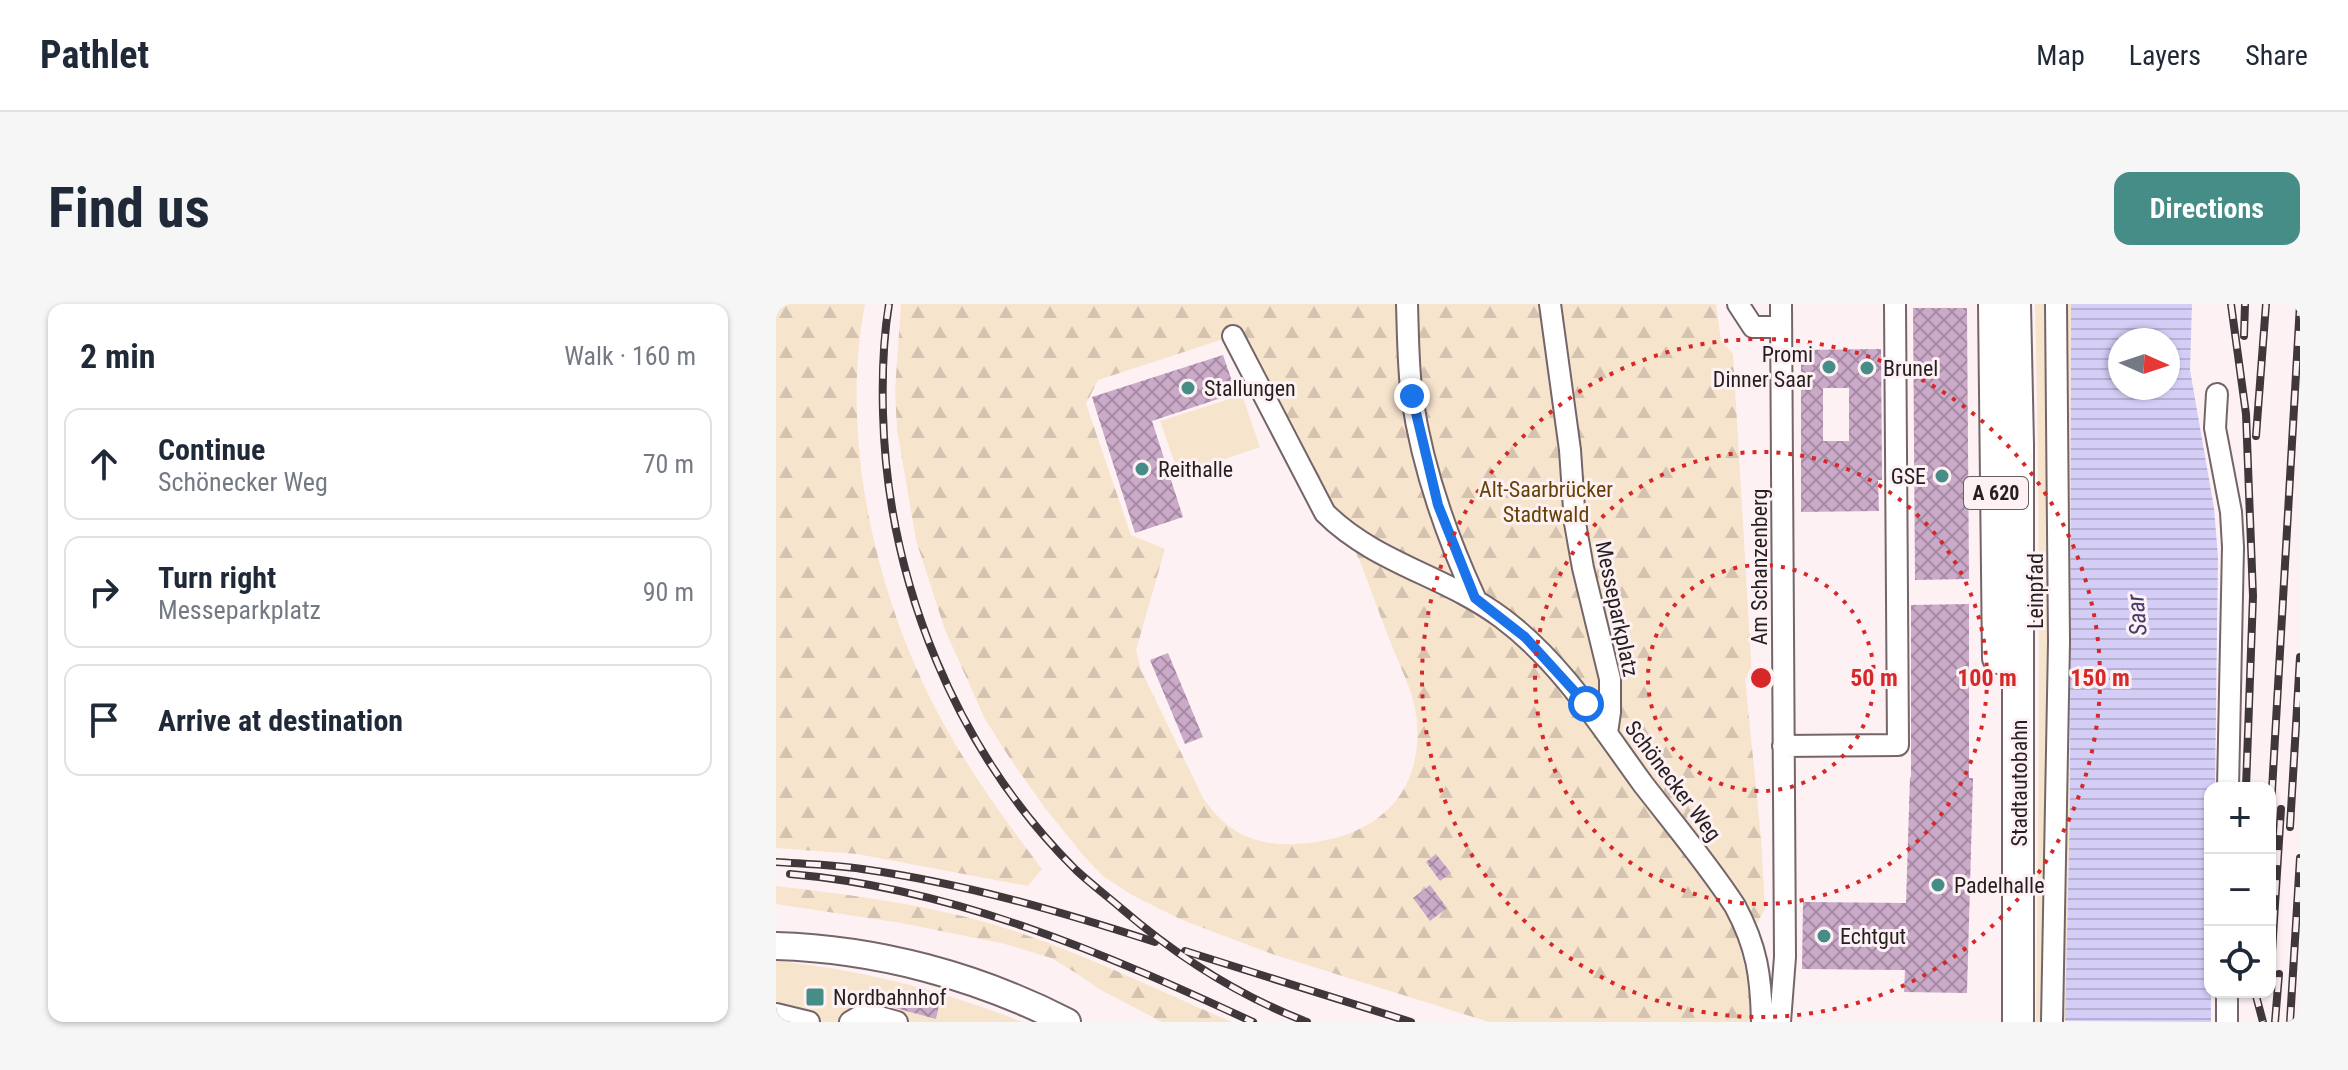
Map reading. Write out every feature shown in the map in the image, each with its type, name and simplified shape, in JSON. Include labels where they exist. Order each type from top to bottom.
[{"type":"highway","name":"Stadtautobahn","points":[[1994,304],[1998,682],[1997,1022]]},
{"type":"highway","name":"Stadtautobahn","points":[[2015,304],[2018,444],[2018,1022]]},
{"type":"main road","points":[[776,946],[868,955],[920,967],[1010,996],[1067,1022]]},
{"type":"street","points":[[1407,304],[1412,396],[1419,431],[1438,505],[1475,598]]},
{"type":"street","name":"Messeparkplatz","points":[[1550,304],[1570,450],[1575,523],[1610,679],[1607,733]]},
{"type":"street","points":[[1738,304],[1753,327],[1781,327]]},
{"type":"street","name":"Am Schanzenberg","points":[[1780,1022],[1785,957],[1781,304]]},
{"type":"street","points":[[1783,746],[1898,745],[1890,592],[1895,304]]},
{"type":"street","name":"Leinpfad","points":[[2052,1022],[2059,642],[2056,304]]},
{"type":"street","name":"Schönecker Weg","points":[[1233,336],[1325,513],[1348,534],[1376,552],[1475,598],[1545,656],[1586,704],[1722,886],[1747,928],[1761,979],[1762,1022]]},
{"type":"street","points":[[2217,394],[2215,428],[2231,512],[2233,547],[2228,782]]},
{"type":"street","points":[[2227,998],[2227,1022]]},
{"type":"street","points":[[850,1022],[865,1013],[889,1021]]},
{"type":"street","points":[[776,1014],[809,1022]]},
{"type":"green space","points":[[776,304],[865,304],[858,356],[860,462],[881,569],[917,670],[940,717],[975,776],[1042,869],[1028,886],[857,854],[776,848]]},
{"type":"green space","name":"Alt-Saarbrücker Stadtwald","points":[[901,304],[1716,304],[1721,341],[1733,354],[1752,677],[1745,678],[1765,909],[1741,953],[1749,984],[1751,1022],[1489,1022],[1272,954],[1182,920],[1132,895],[1103,876],[1045,808],[1011,760],[985,719],[945,630],[916,540],[897,429],[895,391]],"holes":[[[1233,336],[1351,542],[1414,702],[1416,749],[1412,772],[1402,791],[1390,808],[1373,821],[1354,832],[1332,839],[1276,844],[1248,837],[1224,822],[1203,798],[1141,670],[1136,650],[1165,549],[1131,535],[1086,404],[1098,380]]]},
{"type":"green space","points":[[2035,304],[2071,304],[2070,805],[2065,1021],[2036,1022],[2039,663]]},
{"type":"green space","points":[[1242,395],[1260,447],[1179,475],[1160,421]]},
{"type":"green space","points":[[776,886],[921,907],[1005,928],[1091,960],[1232,1022],[1162,1022],[1099,989],[1051,958],[1005,944],[901,923],[776,904]]},
{"type":"green space","points":[[776,961],[901,983],[962,1000],[1022,1022],[776,1022]]},
{"type":"water","name":"Saar","points":[[2071,304],[2192,304],[2190,370],[2214,508],[2218,557],[2215,782],[2204,782],[2204,998],[2211,998],[2211,1022],[2065,1021],[2070,805]]},
{"type":"building","name":"GSE","points":[[1913,308],[1967,308],[1969,579],[1915,580]]},
{"type":"building","points":[[1881,349],[1882,480],[1878,480],[1879,511],[1801,512],[1801,350]],"holes":[[[1823,388],[1849,388],[1849,441],[1823,441]]]},
{"type":"building","name":"Reithalle","points":[[1223,355],[1236,393],[1152,421],[1183,517],[1135,533],[1092,397]]},
{"type":"building","points":[[1969,604],[1969,778],[1973,778],[1967,993],[1904,992],[1905,970],[1802,969],[1803,902],[1906,903],[1911,777],[1911,605]]},
{"type":"building","points":[[1168,653],[1203,737],[1185,744],[1150,660]]},
{"type":"building","points":[[1436,854],[1451,873],[1440,881],[1426,862]]},
{"type":"building","points":[[1430,885],[1447,908],[1430,921],[1413,898]]},
{"type":"building","points":[[868,990],[939,1005],[936,1019],[866,1000]]},
{"type":"railway","points":[[889,304],[883,358],[883,413],[888,476],[898,539],[914,600],[936,660],[963,717],[996,772],[1033,823],[1076,870],[1143,927],[1187,959],[1257,1000],[1307,1022]]},
{"type":"railway","points":[[2231,304],[2246,414],[2253,596],[2246,782]]},
{"type":"railway","points":[[2244,336],[2245,304]]},
{"type":"railway","points":[[2256,436],[2266,304]]},
{"type":"railway","points":[[2272,782],[2300,304]]},
{"type":"railway","points":[[2290,827],[2300,657]]},
{"type":"railway","points":[[2274,926],[2281,809]]},
{"type":"railway","points":[[2290,1022],[2300,858]]},
{"type":"railway","points":[[776,862],[851,868],[936,882],[1046,909],[1155,942]]},
{"type":"railway","points":[[790,874],[911,893],[970,909],[1085,949],[1253,1022]]},
{"type":"railway","points":[[1185,951],[1411,1022]]},
{"type":"railway","points":[[2275,1022],[2279,974]]},
{"type":"railway","points":[[2257,998],[2263,1022]]},
{"type":"place","name":"Promi Dinner Saar","points":[[1829,367]]},
{"type":"place","name":"Brunel","points":[[1867,368]]},
{"type":"place","name":"Stallungen","points":[[1188,388]]},
{"type":"place","name":"Reithalle","points":[[1142,469]]},
{"type":"place","name":"GSE","points":[[1942,476]]},
{"type":"place","name":"Padelhalle","points":[[1938,885]]},
{"type":"place","name":"Echtgut","points":[[1824,936]]},
{"type":"place","name":"Nordbahnhof","points":[[815,997]]},
{"type":"route","points":[[1412,396],[1438,505],[1475,598],[1545,656],[1586,704]]}]
